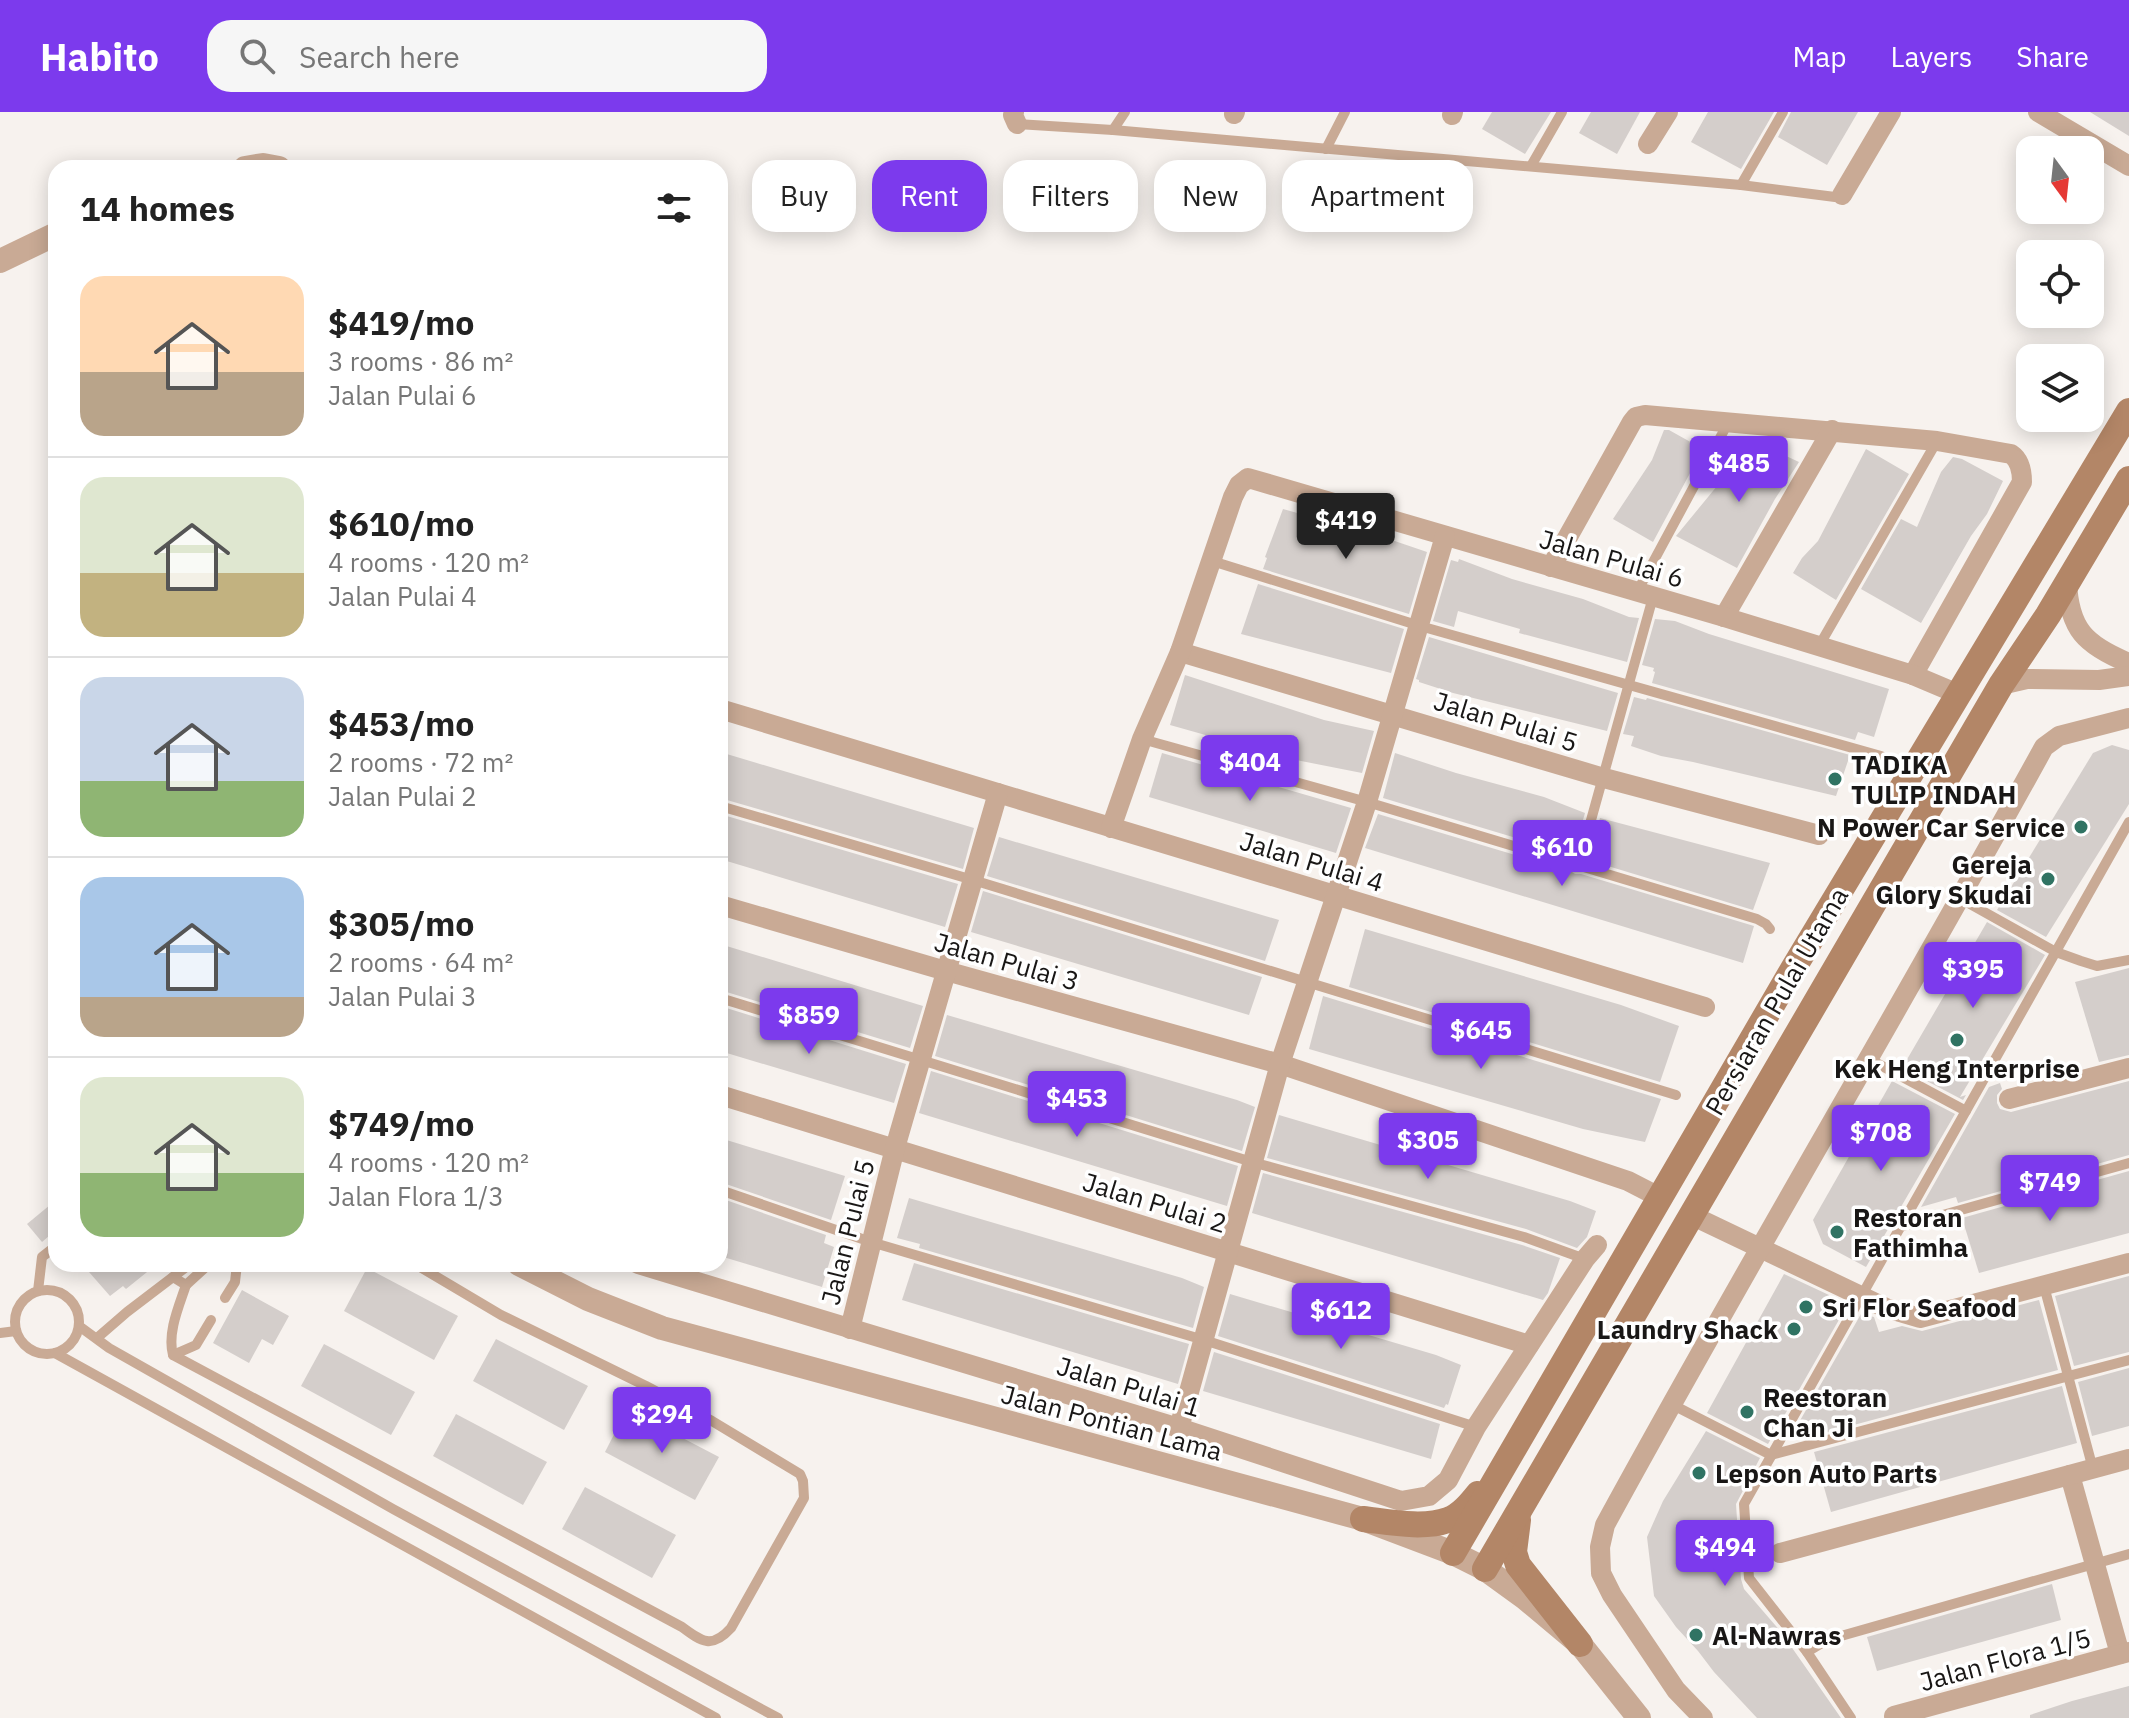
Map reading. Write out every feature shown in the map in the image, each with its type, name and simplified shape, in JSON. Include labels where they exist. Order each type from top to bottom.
[{"type":"main road","name":"Persiaran Pulai Utama","points":[[1453,1553],[1793,969],[2129,411]]},
{"type":"main road","name":"Persiaran Pulai Utama","points":[[1485,1569],[2001,685],[2025,652],[2129,479]]},
{"type":"main road","points":[[1661,1198],[1693,1216]]},
{"type":"main road","points":[[1363,1519],[1409,1525],[1448,1520],[1462,1512],[1502,1468]]},
{"type":"main road","points":[[1526,1497],[1515,1534],[1514,1552],[1518,1565],[1580,1644]]},
{"type":"street","points":[[1648,144],[1668,112]]},
{"type":"street","points":[[1842,195],[1891,112]]},
{"type":"street","points":[[2038,112],[2129,166]]},
{"type":"street","points":[[0,261],[48,238]]},
{"type":"street","points":[[1551,567],[1636,417],[1645,415],[1832,430],[1937,441],[2011,454],[2016,457],[2022,482],[1913,675]]},
{"type":"street","points":[[1724,617],[1832,430]]},
{"type":"street","name":"Jalan Pulai 6","points":[[1212,561],[1233,497],[1239,485],[1248,478],[1724,617],[1913,675],[1958,694]]},
{"type":"street","points":[[1179,1428],[1280,1064],[1367,802],[1445,536]]},
{"type":"street","points":[[1111,828],[1142,739],[1180,652],[1212,561]]},
{"type":"street","points":[[2067,582],[2071,615],[2084,636],[2096,646],[2129,663]]},
{"type":"street","name":"Jalan Pulai 5","points":[[1180,652],[1604,778],[1819,835]]},
{"type":"street","points":[[2001,685],[2027,679],[2099,680],[2129,676]]},
{"type":"street","name":"Jalan Pulai 4","points":[[728,711],[1705,1007]]},
{"type":"street","points":[[1703,1718],[1676,1690],[1612,1595],[1601,1573],[1600,1547],[1605,1525],[1671,1404],[1961,899],[2044,747],[2059,736],[2129,718]]},
{"type":"street","name":"Jalan Pulai 5","points":[[850,1329],[895,1148],[998,793]]},
{"type":"street","name":"Jalan Pulai 3","points":[[728,907],[1280,1064],[1628,1181],[1661,1198]]},
{"type":"street","points":[[2009,1099],[2129,1068]]},
{"type":"street","name":"Jalan Pulai 2","points":[[728,1097],[1529,1345]]},
{"type":"street","points":[[1693,1216],[1886,1308],[1920,1318],[2129,1263]]},
{"type":"street","name":"Jalan Pulai 1","points":[[664,1272],[1179,1428],[1401,1501],[1429,1496],[1448,1480],[1476,1427],[1591,1252]]},
{"type":"street","name":"Jalan Pontian Lama","points":[[535,1272],[588,1299],[662,1328],[1363,1519],[1453,1553],[1485,1569],[1580,1644],[1639,1718]]},
{"type":"street","points":[[1780,1553],[2129,1459]]},
{"type":"street","points":[[2070,1475],[2094,1563],[2124,1653]]},
{"type":"street","name":"Jalan Flora 1/5","points":[[1894,1716],[2124,1653]]},
{"type":"lane","points":[[1113,130],[1125,112]]},
{"type":"lane","points":[[1326,149],[1345,112]]},
{"type":"lane","points":[[1531,166],[1562,112]]},
{"type":"lane","points":[[1741,185],[1783,112]]},
{"type":"lane","points":[[1015,118],[1113,130],[1741,185],[1835,197],[1842,195]]},
{"type":"lane","points":[[1578,867],[1629,686],[1645,594],[1728,423]]},
{"type":"lane","points":[[1819,646],[1937,441]]},
{"type":"lane","points":[[1212,561],[1420,626],[1881,756]]},
{"type":"lane","points":[[1142,739],[1367,802],[1761,921],[1770,929]]},
{"type":"lane","points":[[728,808],[1676,1095]]},
{"type":"lane","points":[[1851,1718],[1807,1652],[1749,1578],[1744,1504],[2129,822]]},
{"type":"lane","points":[[1961,899],[2056,952],[2097,966],[2129,960]]},
{"type":"lane","points":[[728,1000],[1252,1162],[1524,1237],[1591,1252]]},
{"type":"lane","points":[[1869,1059],[1966,1111]]},
{"type":"lane","points":[[1900,1227],[2129,1163]]},
{"type":"lane","points":[[728,1193],[871,1242],[1204,1340],[1476,1427]]},
{"type":"lane","points":[[38,1291],[42,1257],[48,1252]]},
{"type":"lane","points":[[97,1338],[180,1272]]},
{"type":"lane","points":[[173,1355],[172,1335],[186,1285],[200,1272]]},
{"type":"lane","points":[[225,1298],[235,1282],[236,1272]]},
{"type":"lane","points":[[173,1355],[694,1636],[709,1642],[721,1639],[731,1628],[804,1498],[800,1474],[712,1421],[501,1315],[428,1272]]},
{"type":"lane","points":[[173,1277],[186,1285]]},
{"type":"lane","points":[[2044,1286],[2093,1469]]},
{"type":"lane","points":[[38,1291],[63,1295],[78,1314],[79,1326],[75,1338],[66,1348],[55,1353],[43,1354],[31,1350],[21,1342],[16,1331],[15,1318],[19,1306],[38,1291]]},
{"type":"lane","points":[[173,1355],[196,1345],[211,1320]]},
{"type":"lane","points":[[79,1326],[123,1356],[393,1509],[778,1718]]},
{"type":"lane","points":[[0,1333],[16,1331]]},
{"type":"lane","points":[[55,1353],[716,1718]]},
{"type":"lane","points":[[1671,1404],[1771,1455],[2129,1360]]},
{"type":"lane","points":[[1807,1652],[1827,1640],[2129,1554]]},
{"type":"building","points":[[1492,112],[1551,112],[1525,154],[1482,129]]},
{"type":"building","points":[[1591,112],[1640,112],[1617,154],[1579,133]]},
{"type":"building","points":[[1708,112],[1774,112],[1741,169],[1691,142]]},
{"type":"building","points":[[1791,112],[1858,112],[1827,165],[1778,137]]},
{"type":"building","points":[[2090,112],[2129,112],[2129,136]]},
{"type":"building","points":[[1664,430],[1703,449],[1653,542],[1613,519],[1652,460]]},
{"type":"building","points":[[1754,441],[1799,462],[1737,568],[1676,536]]},
{"type":"building","points":[[1866,449],[1909,474],[1836,600],[1793,573],[1818,541]]},
{"type":"building","points":[[1953,457],[2003,481],[1987,514],[1921,623],[1861,589],[1901,519],[1917,527],[1941,472]]},
{"type":"building","points":[[1283,509],[1427,552],[1409,614],[1263,569]]},
{"type":"building","points":[[1459,559],[1512,579],[1639,618],[1627,662],[1519,633],[1520,629],[1458,611],[1454,627],[1433,621],[1451,560],[1458,562]]},
{"type":"building","points":[[1258,584],[1404,629],[1391,673],[1241,634]]},
{"type":"building","points":[[1655,619],[1675,621],[1889,689],[1874,737],[1858,732],[1855,740],[1652,683],[1654,668],[1642,665]]},
{"type":"building","points":[[1429,637],[1618,693],[1607,731],[1419,682],[1416,679]]},
{"type":"building","points":[[1185,675],[1324,720],[1374,731],[1362,773],[1291,759],[1170,725]]},
{"type":"building","points":[[1634,697],[1647,698],[1850,755],[1836,796],[1661,756],[1631,746],[1634,736],[1623,734]]},
{"type":"building","points":[[2112,745],[2129,750],[2129,804],[2046,937],[1997,910],[2093,753]]},
{"type":"building","points":[[1162,753],[1351,808],[1336,853],[1149,797]]},
{"type":"building","points":[[1395,753],[1544,797],[1585,813],[1573,855],[1383,798]]},
{"type":"building","points":[[728,754],[974,828],[963,869],[728,800]]},
{"type":"building","points":[[1378,814],[1754,926],[1743,963],[1365,848]]},
{"type":"building","points":[[728,816],[958,884],[945,927],[728,861]]},
{"type":"building","points":[[1600,818],[1770,863],[1753,910],[1588,860]]},
{"type":"building","points":[[999,837],[1279,920],[1265,961],[987,876]]},
{"type":"building","points":[[983,891],[1262,977],[1249,1015],[971,932]]},
{"type":"building","points":[[1987,922],[2045,955],[1960,1097],[1966,1095],[1963,1100],[1902,1068]]},
{"type":"building","points":[[1365,929],[1621,1005],[1679,1026],[1660,1082],[1349,987]]},
{"type":"building","points":[[728,946],[923,1006],[910,1048],[728,992]]},
{"type":"building","points":[[2129,968],[2129,1055],[2099,1062],[2075,982]]},
{"type":"building","points":[[1323,996],[1661,1099],[1645,1142],[1583,1129],[1309,1049]]},
{"type":"building","points":[[728,1008],[906,1064],[894,1103],[728,1053]]},
{"type":"building","points":[[947,1015],[1255,1107],[1242,1151],[935,1056]]},
{"type":"building","points":[[931,1071],[1238,1166],[1227,1206],[919,1113]]},
{"type":"building","points":[[1892,1081],[1955,1114],[1866,1267],[1823,1244],[1813,1220]]},
{"type":"building","points":[[2129,1081],[2129,1155],[1958,1203],[1956,1197],[1921,1207],[1989,1087],[2000,1083],[2002,1089],[1997,1095],[1997,1103],[2000,1109],[2011,1112]]},
{"type":"building","points":[[1279,1115],[1596,1211],[1587,1237],[1577,1248],[1526,1229],[1267,1158]]},
{"type":"building","points":[[728,1140],[845,1176],[831,1220],[728,1185]]},
{"type":"building","points":[[2129,1171],[2129,1233],[1979,1273],[1962,1218]]},
{"type":"building","points":[[1263,1173],[1560,1258],[1548,1293],[1543,1300],[1252,1213]]},
{"type":"building","points":[[909,1198],[1204,1287],[1193,1328],[919,1248],[920,1244],[897,1238]]},
{"type":"building","points":[[728,1201],[826,1235],[824,1243],[834,1247],[822,1287],[728,1258]]},
{"type":"building","points":[[48,1207],[48,1237],[42,1242],[27,1224]]},
{"type":"building","points":[[914,1263],[1189,1344],[1178,1384],[902,1300]]},
{"type":"building","points":[[89,1272],[147,1272],[126,1289],[123,1286],[110,1296]]},
{"type":"building","points":[[365,1272],[375,1272],[458,1316],[434,1360],[344,1311]]},
{"type":"building","points":[[1784,1274],[1829,1295],[1825,1302],[1844,1311],[1768,1444],[1707,1413]]},
{"type":"building","points":[[2129,1276],[2129,1352],[2074,1366],[2055,1296]]},
{"type":"building","points":[[242,1290],[289,1316],[273,1345],[262,1339],[249,1363],[213,1343]]},
{"type":"building","points":[[1230,1294],[1461,1365],[1448,1405],[1444,1408],[1218,1336]]},
{"type":"building","points":[[2039,1300],[2058,1370],[1809,1437],[1808,1433],[1790,1438],[1861,1314],[1874,1317],[1879,1332],[1902,1326],[1922,1331]]},
{"type":"building","points":[[496,1339],[588,1386],[564,1430],[473,1381]]},
{"type":"building","points":[[324,1344],[415,1392],[391,1435],[301,1386]]},
{"type":"building","points":[[1214,1352],[1440,1424],[1431,1459],[1203,1391]]},
{"type":"building","points":[[2129,1368],[2129,1426],[2092,1436],[2078,1382]]},
{"type":"building","points":[[2062,1386],[2077,1443],[1831,1512],[1814,1452]]},
{"type":"building","points":[[627,1409],[719,1457],[695,1500],[605,1452]]},
{"type":"building","points":[[456,1414],[547,1462],[523,1505],[433,1456]]},
{"type":"building","points":[[1706,1431],[1760,1458],[1736,1504],[1744,1589],[1781,1632],[1841,1718],[1757,1718],[1676,1627],[1654,1596],[1647,1537],[1663,1501]]},
{"type":"building","points":[[585,1487],[676,1535],[652,1578],[562,1529]]},
{"type":"building","points":[[2052,1584],[2061,1620],[1877,1671],[1867,1637]]},
{"type":"building","points":[[2129,1686],[2129,1718],[2030,1718],[2030,1715],[2072,1701]]},
{"type":"place","name":"TADIKA TULIP INDAH","points":[[1835,779]]},
{"type":"place","name":"N Power Car Service","points":[[2081,827]]},
{"type":"place","name":"Gereja Glory Skudai","points":[[2048,879]]},
{"type":"place","name":"Kek Heng Interprise","points":[[1957,1040]]},
{"type":"place","name":"Restoran Fathimha","points":[[1837,1232]]},
{"type":"place","name":"Sri Flor Seafood","points":[[1806,1307]]},
{"type":"place","name":"Laundry Shack","points":[[1794,1329]]},
{"type":"place","name":"Reestoran Chan Ji","points":[[1747,1412]]},
{"type":"place","name":"Lepson Auto Parts","points":[[1699,1473]]},
{"type":"place","name":"Al-Nawras","points":[[1696,1635]]}]
